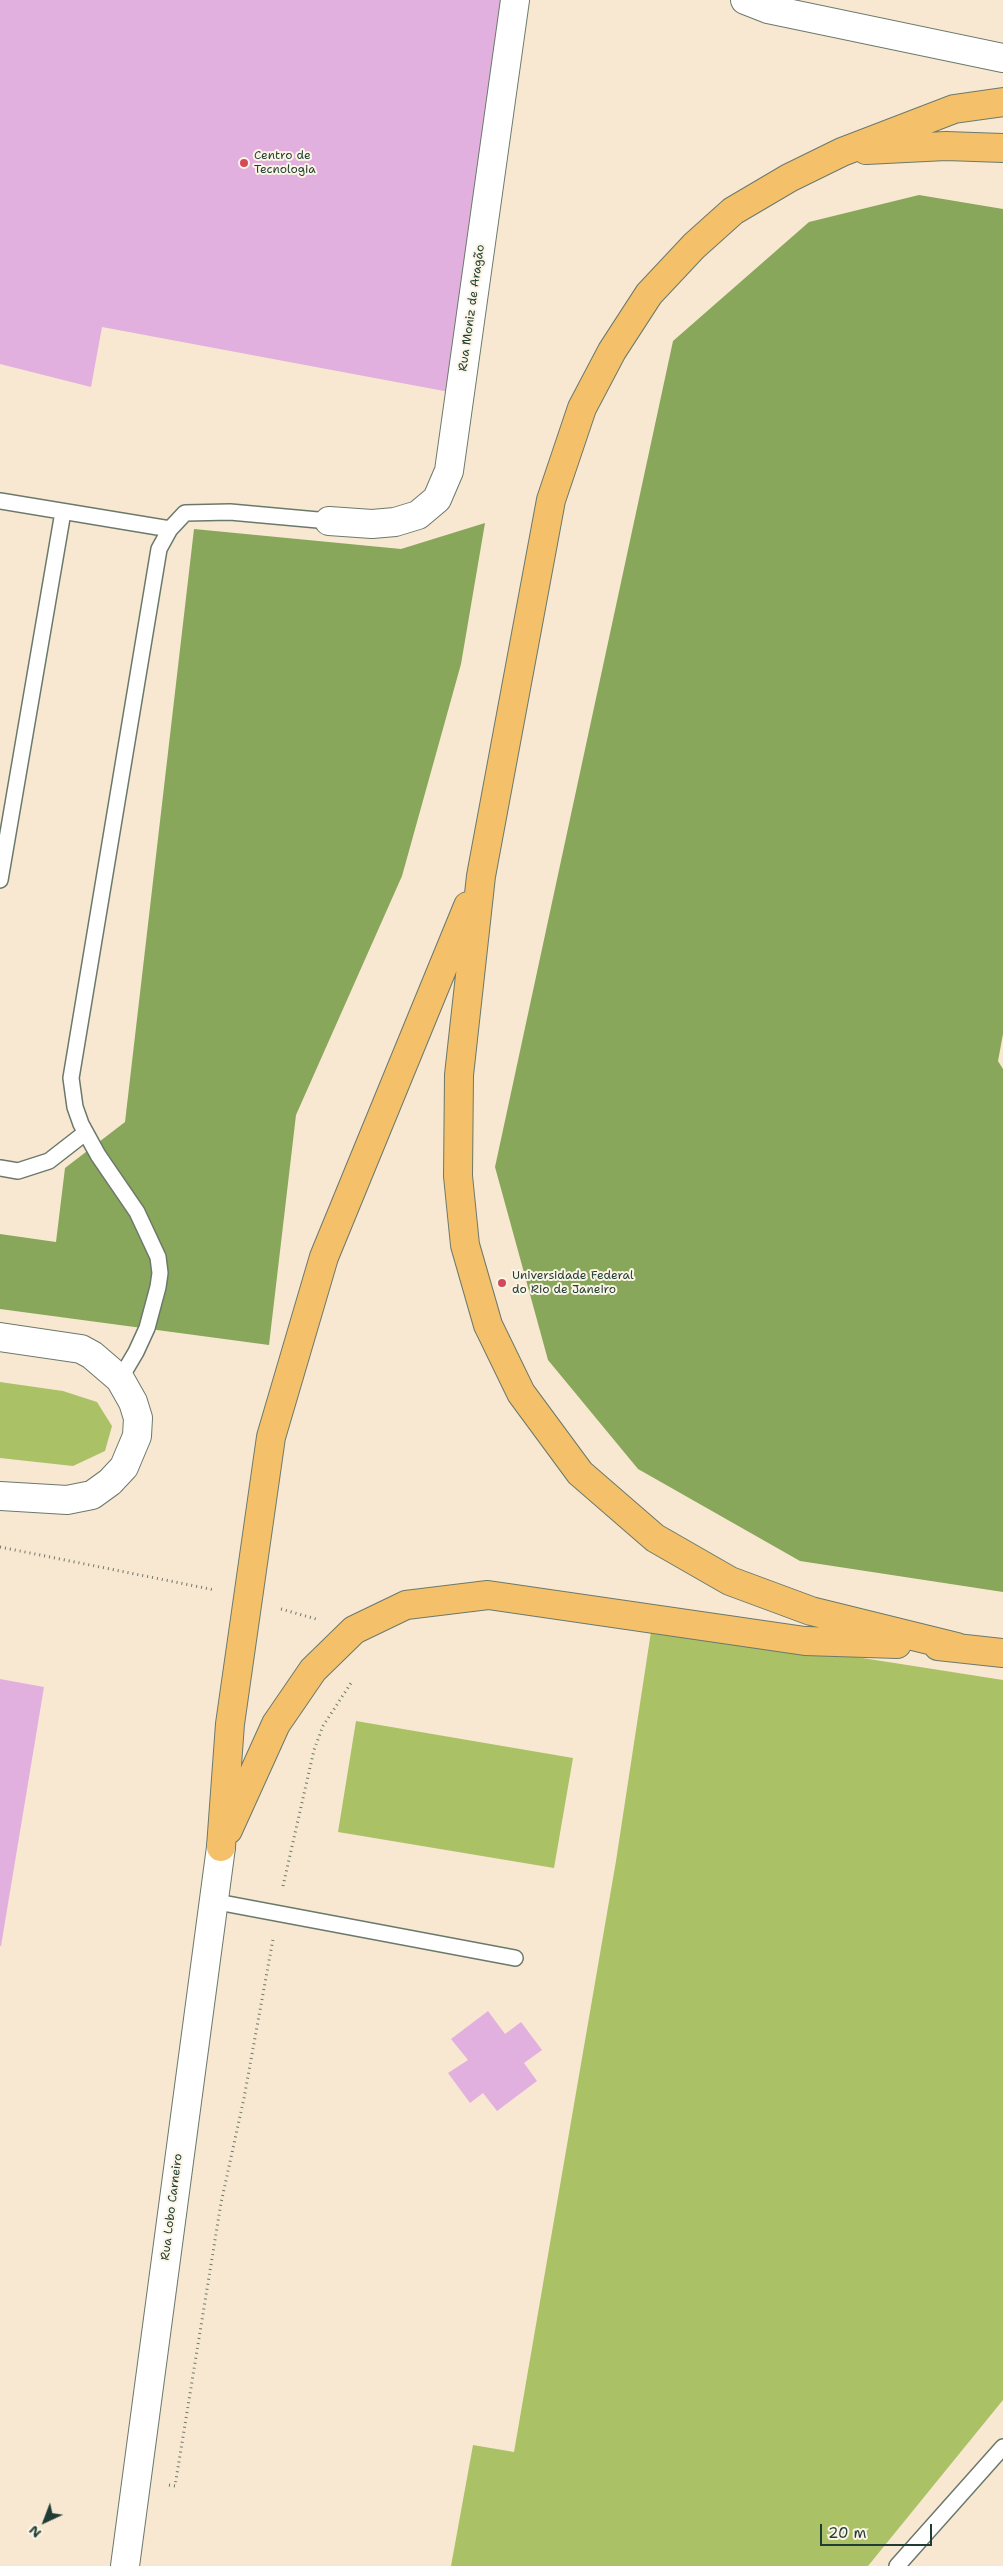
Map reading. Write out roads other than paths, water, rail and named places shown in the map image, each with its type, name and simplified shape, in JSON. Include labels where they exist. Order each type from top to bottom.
[{"type":"highway","points":[[957,1647],[811,1611],[730,1581],[664,1542],[580,1473],[521,1393],[485,1316],[465,1245],[458,1176],[459,1075],[481,876],[551,500],[582,408],[612,351],[650,294],[694,246],[733,211],[789,178],[842,152],[954,109],[1003,102]]},
{"type":"highway","points":[[842,152],[946,146],[1003,148]]},
{"type":"highway","points":[[221,1847],[230,1724],[270,1437],[324,1257],[481,876]]},
{"type":"highway","points":[[221,1847],[276,1724],[313,1670],[354,1630],[406,1605],[488,1595],[805,1641],[957,1647],[1003,1653]]},
{"type":"street","name":"Rua Moniz de Aragão","points":[[329,521],[372,524],[395,522],[418,515],[437,499],[449,471],[515,0]]},
{"type":"street","points":[[745,0],[768,9],[1003,58]]},
{"type":"street","points":[[0,1337],[81,1349],[102,1361],[120,1379],[133,1402],[138,1418],[137,1436],[124,1466],[110,1482],[92,1495],[67,1500],[0,1496]]},
{"type":"street","name":"Rua Lobo Carneiro","points":[[125,2566],[212,1901],[221,1847]]},
{"type":"lane","points":[[0,502],[170,529]]},
{"type":"lane","points":[[0,880],[64,512]]},
{"type":"lane","points":[[120,1379],[136,1352],[147,1328],[158,1287],[160,1273],[158,1257],[138,1212],[85,1132],[75,1107],[72,1078],[157,557],[159,549],[170,529],[185,513],[230,512],[329,521]]},
{"type":"lane","points":[[0,1168],[18,1171],[49,1161],[85,1132]]},
{"type":"lane","points":[[212,1901],[515,1958]]},
{"type":"lane","points":[[897,2566],[1003,2446]]},
{"type":"place","name":"Centro de Tecnologia","points":[[244,163]]},
{"type":"place","name":"Universidade Federal do Rio de Janeiro","points":[[502,1283]]}]
